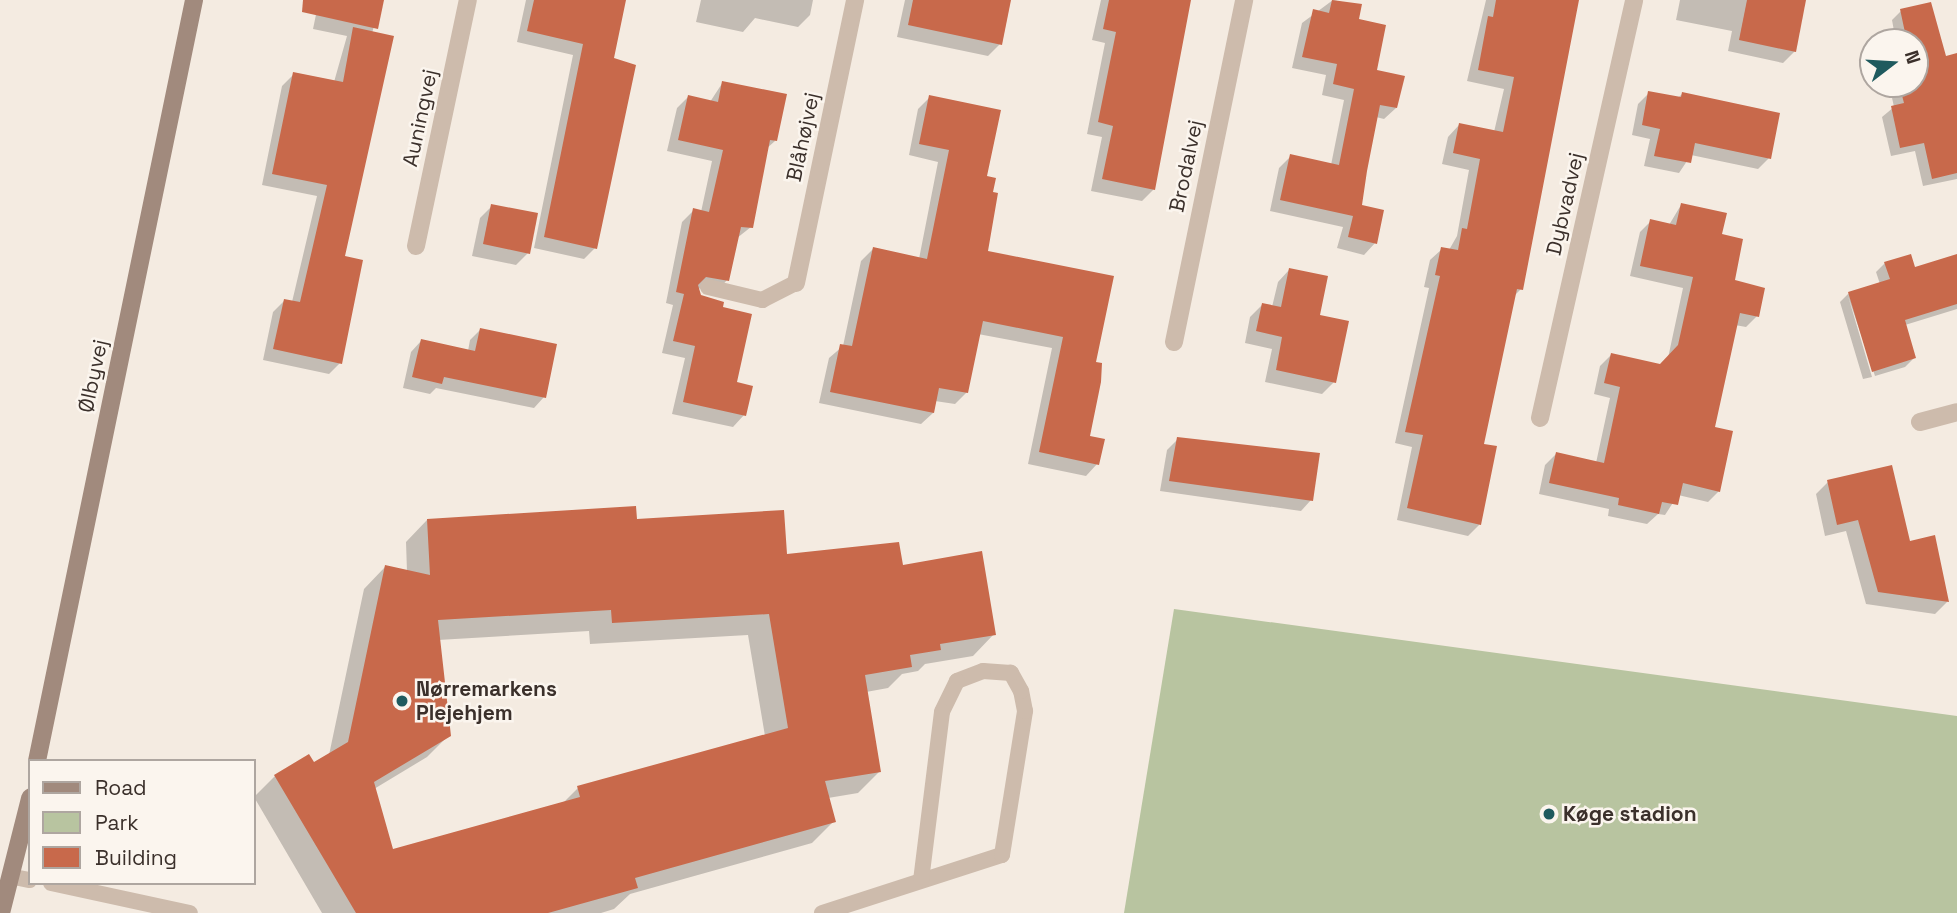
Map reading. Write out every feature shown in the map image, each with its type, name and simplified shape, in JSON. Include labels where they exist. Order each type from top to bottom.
[{"type":"street","name":"Ølbyvej","points":[[37,759],[194,0]]},
{"type":"street","name":"Auningvej","points":[[416,246],[468,0]]},
{"type":"street","name":"Blåhøjvej","points":[[796,283],[855,0]]},
{"type":"street","name":"Brodalvej","points":[[1174,342],[1244,0]]},
{"type":"street","name":"Dybvadvej","points":[[1540,418],[1634,0]]},
{"type":"street","points":[[1920,422],[1957,412]]},
{"type":"street","points":[[1,913],[22,878],[28,818]]},
{"type":"lane","points":[[708,286],[762,300],[796,283]]},
{"type":"lane","points":[[822,913],[1002,855],[1025,712],[1021,691],[1011,673],[983,671],[957,681],[942,712],[921,880]]},
{"type":"lane","points":[[60,885],[190,913]]},
{"type":"green space","name":"Køge stadion","points":[[1174,609],[1957,716],[1957,913],[1124,913]]},
{"type":"building","points":[[303,0],[384,0],[378,29],[302,12]]},
{"type":"building","points":[[534,0],[626,0],[614,58],[636,65],[597,249],[544,237],[583,44],[527,31]]},
{"type":"building","points":[[913,0],[1011,0],[1002,45],[908,25]]},
{"type":"building","points":[[1109,0],[1191,0],[1155,190],[1102,179],[1113,126],[1098,122],[1116,32],[1103,29]]},
{"type":"building","points":[[1332,0],[1362,4],[1359,19],[1386,25],[1377,70],[1405,76],[1397,108],[1380,105],[1367,171],[1362,205],[1384,210],[1377,244],[1348,237],[1353,216],[1280,200],[1290,154],[1339,165],[1354,89],[1333,84],[1337,64],[1302,57],[1313,9],[1329,13]]},
{"type":"building","points":[[1496,0],[1579,0],[1523,290],[1517,289],[1484,444],[1497,446],[1481,525],[1407,508],[1423,435],[1405,432],[1440,276],[1435,275],[1441,247],[1458,250],[1462,228],[1467,229],[1480,159],[1453,153],[1459,123],[1503,132],[1514,77],[1478,70],[1488,16],[1493,17]]},
{"type":"building","points":[[1747,0],[1806,0],[1796,52],[1739,40]]},
{"type":"building","points":[[1931,2],[1946,56],[1957,53],[1957,173],[1932,179],[1924,143],[1900,148],[1891,106],[1904,103],[1903,98],[1929,98],[1929,28],[1904,28],[1900,9]]},
{"type":"building","points":[[353,27],[394,36],[345,256],[363,260],[342,364],[273,349],[284,299],[300,302],[327,185],[272,174],[293,72],[343,82]]},
{"type":"building","points":[[722,81],[787,94],[777,141],[770,140],[753,228],[741,227],[729,281],[706,277],[698,285],[701,295],[724,302],[723,307],[752,314],[737,382],[753,386],[746,416],[683,402],[695,346],[673,341],[684,294],[676,292],[693,208],[709,212],[723,150],[678,140],[688,95],[718,102]]},
{"type":"building","points":[[1648,91],[1681,97],[1682,92],[1780,113],[1771,159],[1695,143],[1691,163],[1654,156],[1660,129],[1642,125]]},
{"type":"building","points":[[929,95],[1001,110],[987,176],[996,178],[993,192],[998,193],[988,251],[1114,276],[1096,362],[1102,363],[1101,382],[1090,436],[1105,439],[1099,465],[1039,452],[1063,337],[983,321],[968,393],[939,388],[934,413],[830,392],[840,344],[852,346],[873,247],[927,259],[949,150],[919,144]]},
{"type":"building","points":[[1681,203],[1727,213],[1722,234],[1743,239],[1735,280],[1765,288],[1759,317],[1740,313],[1715,427],[1733,431],[1720,492],[1683,483],[1678,505],[1662,502],[1659,514],[1618,505],[1619,498],[1549,483],[1556,452],[1604,463],[1620,387],[1604,383],[1611,353],[1660,364],[1678,345],[1693,277],[1640,266],[1650,219],[1676,225]]},
{"type":"building","points":[[491,204],[538,213],[530,254],[483,244]]},
{"type":"building","points":[[1911,254],[1915,267],[1957,254],[1957,304],[1905,320],[1916,358],[1872,372],[1848,292],[1890,279],[1884,262]]},
{"type":"building","points":[[1289,268],[1328,276],[1320,315],[1349,321],[1336,383],[1276,370],[1282,337],[1256,331],[1262,303],[1281,307]]},
{"type":"building","points":[[480,328],[557,344],[546,398],[444,377],[442,384],[412,377],[421,339],[475,351]]},
{"type":"building","points":[[1177,437],[1320,453],[1313,501],[1169,481]]},
{"type":"building","points":[[1892,465],[1910,541],[1935,535],[1949,602],[1878,592],[1858,520],[1837,525],[1827,480]]},
{"type":"building","name":"Nørremarkens Plejehjem","points":[[636,506],[637,519],[784,510],[787,554],[899,542],[903,565],[982,551],[996,635],[940,644],[941,650],[910,655],[912,667],[865,675],[881,772],[825,781],[836,822],[635,878],[638,888],[548,913],[356,913],[274,775],[309,754],[314,762],[348,742],[385,565],[430,575],[427,519]],"holes":[[[611,610],[612,623],[769,614],[788,728],[577,786],[580,797],[393,849],[374,782],[451,736],[438,620]]]},
{"type":"place","name":"Nørremarkens Plejehjem","points":[[402,701]]},
{"type":"place","name":"Køge stadion","points":[[1549,814]]}]
